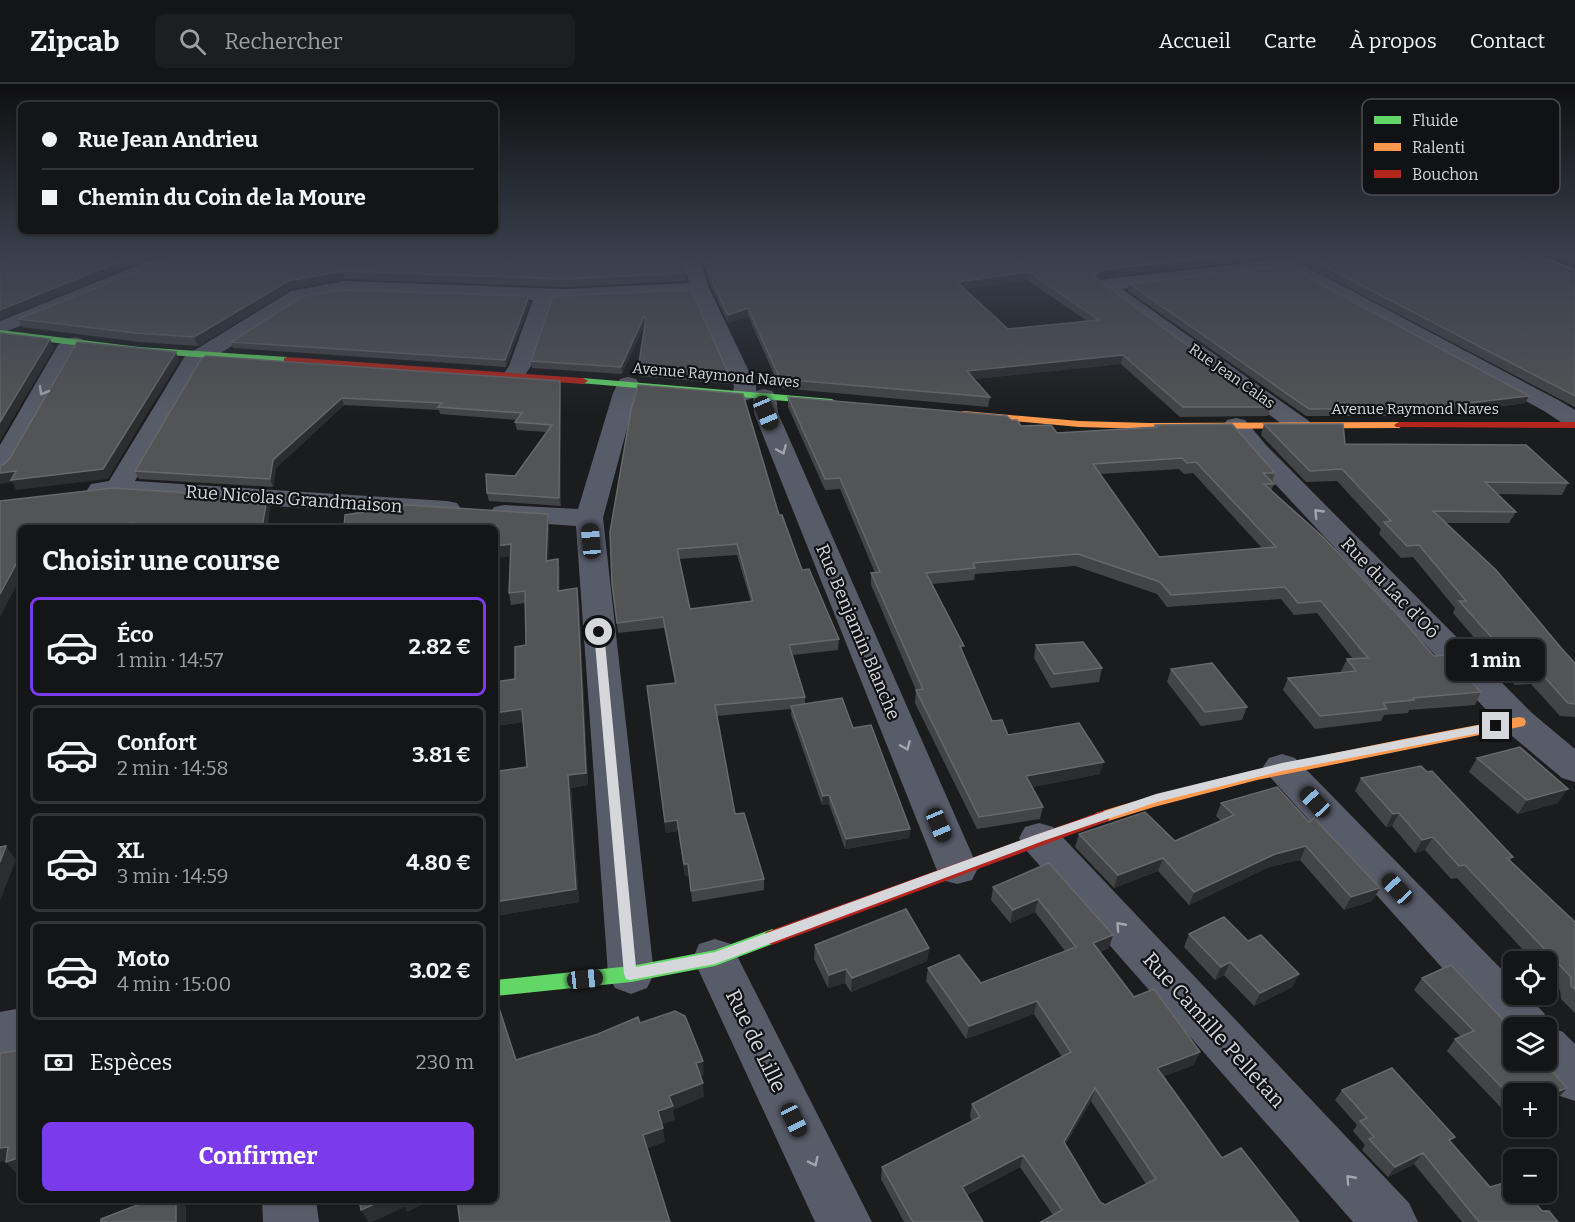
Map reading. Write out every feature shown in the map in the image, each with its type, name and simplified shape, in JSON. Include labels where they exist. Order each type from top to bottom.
[{"type":"street","points":[[0,328],[49,308]]},
{"type":"street","points":[[118,488],[193,361],[276,308]]},
{"type":"street","points":[[513,376],[520,366],[539,308]]},
{"type":"street","name":"Rue Benjamin Blanche","points":[[709,308],[745,387],[754,395],[766,413],[957,868]]},
{"type":"street","name":"Rue Jean Calas","points":[[1138,308],[1300,426]]},
{"type":"street","points":[[1370,308],[1552,406],[1571,428]]},
{"type":"street","name":"Avenue Raymond Naves","points":[[0,333],[75,344],[628,384],[844,404]]},
{"type":"street","points":[[0,467],[66,350],[75,344]]},
{"type":"street","points":[[628,384],[589,518],[630,974]]},
{"type":"street","name":"Avenue Raymond Naves","points":[[951,413],[1079,424],[1571,428]]},
{"type":"street","name":"Rue du Lac d'Oô","points":[[1236,425],[1257,450],[1519,722],[1575,769]]},
{"type":"street","name":"Rue Nicolas Grandmaison","points":[[71,494],[118,488],[589,518]]},
{"type":"street","points":[[498,988],[630,974],[715,958],[1039,838],[1156,799],[1282,767],[1519,722]]},
{"type":"street","points":[[1282,767],[1517,1017]]},
{"type":"street","name":"Rue Camille Pelletan","points":[[1039,838],[1390,1222]]},
{"type":"street","name":"Rue de Lille","points":[[715,958],[844,1222]]},
{"type":"street","points":[[0,1034],[18,1031]]},
{"type":"street","points":[[1557,1059],[1575,1078]]},
{"type":"street","points":[[289,1203],[291,1222]]},
{"type":"building","points":[[45,308],[242,308],[194,337],[136,333],[18,319]]},
{"type":"building","points":[[284,308],[524,308],[505,360],[231,342]]},
{"type":"building","points":[[549,308],[699,308],[730,377],[638,369],[646,318],[644,317],[621,367],[531,361]]},
{"type":"building","points":[[725,308],[748,308],[728,315]]},
{"type":"building","points":[[748,308],[985,308],[1008,329],[1099,320],[1082,308],[1137,308],[1271,407],[1183,407],[1123,355],[967,371],[990,397],[780,379]]},
{"type":"building","points":[[1165,308],[1365,308],[1529,396],[1428,408],[1309,409]]},
{"type":"building","points":[[1405,308],[1575,308],[1575,396]]},
{"type":"building","points":[[0,333],[50,339],[0,422]]},
{"type":"building","points":[[77,342],[176,352],[103,469],[11,480],[16,471],[0,473],[0,465],[10,458]]},
{"type":"building","points":[[206,356],[560,381],[559,498],[487,493],[486,474],[515,476],[552,425],[515,422],[522,413],[438,407],[442,403],[342,398],[273,460],[270,479],[135,471],[201,359]]},
{"type":"building","points":[[638,385],[743,394],[779,515],[782,515],[802,570],[809,569],[839,639],[789,645],[805,697],[715,705],[735,814],[744,813],[764,879],[691,891],[688,864],[684,864],[677,820],[665,822],[647,686],[676,683],[663,617],[617,623],[612,584],[610,532],[631,410]],"holes":[[[737,544],[753,601],[690,609],[677,549]]]},
{"type":"building","points":[[788,397],[1007,416],[1011,420],[1017,420],[1021,426],[1051,425],[1057,433],[1157,427],[1155,425],[1232,424],[1275,473],[1263,473],[1274,484],[1264,484],[1323,537],[1434,656],[1446,655],[1481,692],[1413,698],[1414,700],[1383,703],[1387,709],[1320,716],[1288,678],[1356,671],[1347,659],[1368,658],[1321,601],[1298,603],[1285,587],[1171,595],[1160,582],[1078,554],[973,563],[975,568],[926,573],[964,646],[960,646],[992,721],[1002,720],[1008,735],[1079,723],[1104,762],[1026,776],[1043,807],[979,817],[916,690],[923,689],[871,573],[880,572],[840,478],[825,479]],"holes":[[[1182,458],[1187,463],[1196,462],[1276,547],[1159,557],[1093,464]]]},
{"type":"building","points":[[1264,424],[1343,424],[1345,444],[1526,445],[1568,483],[1485,482],[1516,512],[1433,511],[1496,570],[1575,663],[1575,704],[1568,703],[1539,671],[1523,672],[1459,601],[1466,601],[1419,545],[1407,546],[1384,522],[1391,521],[1342,469],[1310,471]]},
{"type":"building","points":[[113,488],[267,498],[262,525],[133,525],[133,523],[18,525],[18,561],[0,594],[0,501]]},
{"type":"building","points":[[408,505],[548,514],[546,561],[558,559],[558,591],[577,588],[586,773],[568,775],[576,889],[498,902],[499,771],[527,767],[522,709],[498,713],[498,682],[515,679],[515,647],[526,645],[525,591],[509,593],[511,544],[498,546],[498,525],[344,525],[345,515]]},
{"type":"building","points":[[1083,642],[1102,668],[1054,674],[1036,645]]},
{"type":"building","points":[[1212,663],[1247,707],[1205,712],[1171,669]]},
{"type":"building","points":[[842,698],[853,728],[871,725],[910,829],[846,839],[829,795],[823,796],[791,706]]},
{"type":"building","points":[[1520,747],[1568,789],[1527,800],[1477,758]]},
{"type":"building","points":[[1421,766],[1427,772],[1432,771],[1513,857],[1507,858],[1575,922],[1575,989],[1571,986],[1571,977],[1557,962],[1557,951],[1546,951],[1465,865],[1459,866],[1433,837],[1422,840],[1399,813],[1393,814],[1361,778]]},
{"type":"building","points":[[1277,787],[1309,822],[1314,818],[1380,888],[1351,897],[1306,846],[1275,854],[1194,892],[1163,858],[1118,875],[1079,834],[1145,812],[1175,841],[1234,815],[1221,803]]},
{"type":"building","points":[[6,846],[0,862],[0,847]]},
{"type":"building","points":[[1049,863],[1113,935],[1093,943],[1134,997],[1154,989],[1200,1052],[1157,1068],[1222,1158],[1241,1148],[1299,1222],[1041,1222],[1062,1210],[1023,1155],[962,1187],[983,1222],[913,1222],[882,1167],[980,1117],[972,1104],[1071,1052],[1037,1001],[969,1026],[928,968],[959,955],[981,983],[1076,947],[1038,899],[1013,910],[993,887]],"holes":[[[1095,1088],[1156,1179],[1105,1205],[1100,1202],[1064,1142]]]},
{"type":"building","points":[[906,909],[929,948],[852,978],[846,969],[829,975],[815,945]]},
{"type":"building","points":[[1224,917],[1248,941],[1261,935],[1299,974],[1260,993],[1230,962],[1221,967],[1189,934]]},
{"type":"building","points":[[1451,965],[1503,1019],[1503,1071],[1552,1071],[1567,1088],[1557,1092],[1557,1083],[1503,1083],[1503,1089],[1455,1039],[1474,1031],[1422,978]]},
{"type":"building","points":[[498,1005],[516,1060],[598,1034],[638,1017],[640,1023],[675,1011],[685,1016],[703,1061],[696,1063],[703,1083],[669,1096],[673,1106],[658,1111],[663,1128],[643,1135],[670,1222],[460,1222],[457,1203],[498,1203]]},
{"type":"building","points":[[18,1050],[18,1158],[6,1162],[8,1147],[0,1148],[0,1053]]},
{"type":"building","points":[[1392,1068],[1455,1137],[1449,1140],[1490,1187],[1503,1183],[1503,1203],[1536,1203],[1542,1211],[1549,1211],[1558,1222],[1479,1222],[1423,1153],[1395,1167],[1369,1139],[1374,1137],[1360,1121],[1367,1118],[1342,1090]]},
{"type":"building","points":[[142,1203],[176,1203],[176,1222],[101,1222],[101,1219]]},
{"type":"building","points":[[360,1203],[377,1203],[361,1210]]},
{"type":"traffic: fast","points":[[0,333],[139,350],[287,360]]},
{"type":"traffic: fast","points":[[583,381],[832,402]]},
{"type":"traffic: fast","points":[[498,988],[631,974],[715,958],[772,937]]},
{"type":"traffic: slow","points":[[964,414],[1079,424],[1149,426],[1399,425]]},
{"type":"traffic: slow","points":[[1102,817],[1257,774],[1519,722]]},
{"type":"traffic: jam","points":[[287,360],[583,381]]},
{"type":"traffic: jam","points":[[1399,425],[1575,425]]},
{"type":"traffic: jam","points":[[772,937],[1102,817]]},
{"type":"route","points":[[599,632],[630,974],[679,967],[715,958],[1039,838],[1156,799],[1282,767],[1496,726]]}]
